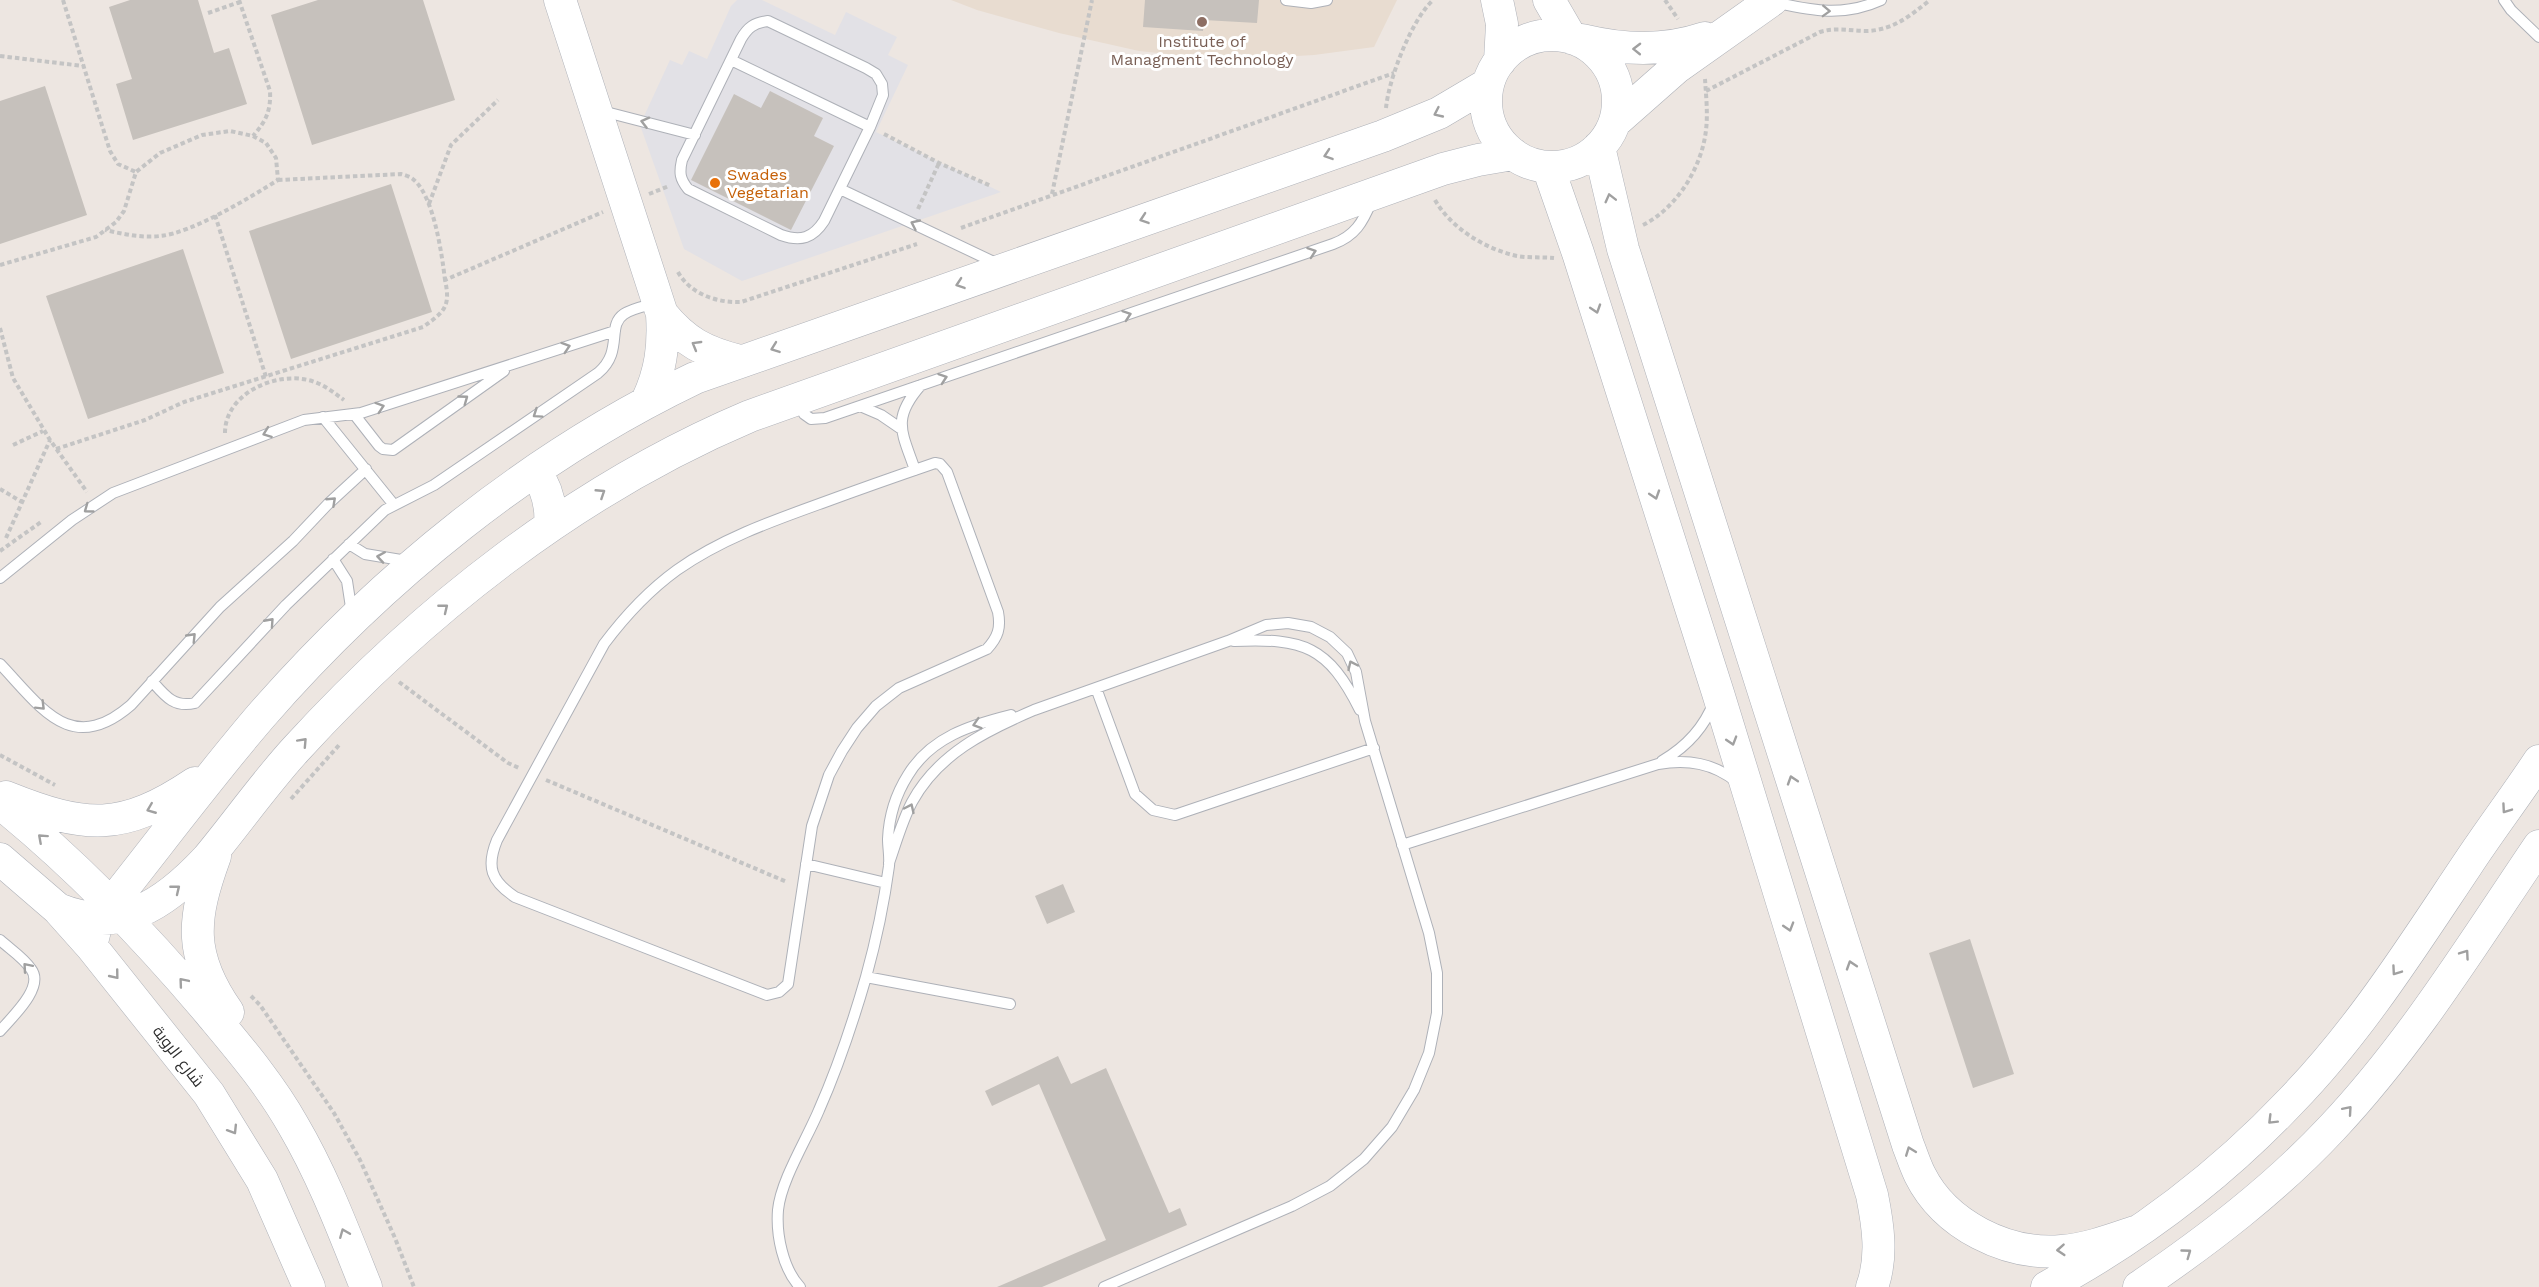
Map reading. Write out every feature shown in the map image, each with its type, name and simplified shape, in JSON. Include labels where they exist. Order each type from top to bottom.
[{"type":"street","points":[[560,0],[596,109],[645,196],[659,308],[662,360],[657,381],[647,401]]},
{"type":"street","points":[[1497,0],[1502,24],[1486,104],[1490,123],[1499,140],[1513,154],[1529,163],[1548,166],[1566,165],[1584,159],[1599,147],[1617,120],[1655,84],[1723,32],[1771,1]]},
{"type":"street","points":[[1549,0],[1577,39],[1600,56],[1613,75],[1618,97],[1617,120]]},
{"type":"street","points":[[107,922],[218,767],[306,667],[353,620],[416,562],[535,471],[647,401],[695,378],[740,361],[1383,136],[1439,113],[1494,72],[1515,47],[1532,38],[1552,35],[1610,47],[1638,50],[1665,48],[1723,32]]},
{"type":"street","points":[[1599,147],[1623,249],[1904,1133],[1921,1176],[1940,1203],[1966,1226],[1996,1241],[2028,1250],[2062,1251],[2095,1245],[2138,1232]]},
{"type":"street","points":[[107,922],[143,910],[170,894],[193,874],[294,751],[351,692],[432,617],[550,526],[659,458],[713,431],[797,399],[1413,180],[1461,164],[1513,154]]},
{"type":"street","points":[[1548,166],[1578,253],[1718,693],[1872,1195],[1878,1222],[1879,1251],[1872,1287]]},
{"type":"street","points":[[659,308],[677,333],[696,346],[740,361]]},
{"type":"street","points":[[535,471],[542,480],[550,502],[550,526]]},
{"type":"street","points":[[2047,1287],[2081,1269],[2138,1232],[2243,1149],[2292,1101],[2337,1050],[2379,996],[2539,761]]},
{"type":"street","points":[[0,795],[71,819],[114,820],[162,805],[218,767]]},
{"type":"street","points":[[0,803],[35,831],[107,922]]},
{"type":"street","points":[[220,843],[201,897],[197,923],[198,945],[211,987],[248,1040],[253,1066]]},
{"type":"street","points":[[2139,1287],[2224,1226],[2280,1179],[2332,1128],[2380,1072],[2423,1014],[2539,846]]},
{"type":"street","name":"شارع الروية","points":[[0,859],[58,909],[107,922],[164,958],[253,1066],[293,1124],[310,1155],[366,1287]]},
{"type":"street","name":"شارع الروية","points":[[107,922],[178,1053],[237,1136],[262,1180],[309,1287]]},
{"type":"lane","points":[[1286,0],[1311,3],[1327,0]]},
{"type":"lane","points":[[1771,1],[1821,12],[1844,11],[1881,0]]},
{"type":"lane","points":[[2504,0],[2523,23],[2539,37]]},
{"type":"lane","points":[[768,21],[778,25],[876,74],[882,84],[883,95],[870,127],[818,231],[806,238],[794,239],[688,189],[681,181],[682,160],[694,135],[747,29],[757,23],[768,21]]},
{"type":"lane","points":[[731,60],[870,127]]},
{"type":"lane","points":[[596,109],[694,135]]},
{"type":"lane","points":[[840,189],[1006,268]]},
{"type":"lane","points":[[797,399],[804,414],[811,419],[818,420],[1344,240],[1360,226],[1374,194]]},
{"type":"lane","points":[[152,681],[174,704],[185,706],[195,703],[285,605],[394,505],[434,485],[598,373],[612,357],[615,331],[620,317],[626,312],[659,308]]},
{"type":"lane","points":[[0,578],[95,503],[113,493],[304,420],[358,413],[615,331]]},
{"type":"lane","points":[[358,413],[379,446],[393,450],[513,364]]},
{"type":"lane","points":[[915,470],[900,428],[907,404],[921,385]]},
{"type":"lane","points":[[860,406],[881,415],[900,428]]},
{"type":"lane","points":[[323,417],[394,505]]},
{"type":"lane","points":[[935,463],[944,467],[988,584],[1000,625],[996,639],[987,649],[899,688],[876,706],[857,728],[828,775],[819,799],[806,864],[788,984],[779,992],[767,995],[515,897],[501,888],[492,873],[490,856],[604,644],[626,615],[677,569],[707,551],[778,519],[915,470],[935,463]]},
{"type":"lane","points":[[0,664],[53,718],[68,725],[85,728],[102,725],[117,717],[220,607],[293,541],[366,469]]},
{"type":"lane","points":[[349,544],[366,554],[416,562]]},
{"type":"lane","points":[[333,559],[347,581],[353,620]]},
{"type":"lane","points":[[800,1287],[780,1247],[778,1209],[790,1173],[820,1109],[845,1044],[866,977],[886,883],[891,816],[897,794],[909,773],[924,755],[942,740],[963,728],[1034,710],[1228,641],[1266,625],[1288,623],[1311,627],[1330,637],[1347,653],[1356,672],[1365,721],[1437,973],[1437,1013],[1429,1053],[1414,1090],[1392,1127],[1364,1159],[1330,1186],[1292,1206],[1104,1287]]},
{"type":"lane","points":[[1228,641],[1270,639],[1291,642],[1310,649],[1328,660],[1341,676],[1365,721]]},
{"type":"lane","points":[[1096,688],[1135,794],[1152,810],[1175,815],[1374,748]]},
{"type":"lane","points":[[1658,764],[1675,754],[1701,727],[1718,693]]},
{"type":"lane","points":[[889,862],[912,803],[930,776],[952,753],[972,740],[1034,710]]},
{"type":"lane","points":[[1402,846],[1658,764],[1689,761],[1718,769],[1735,780],[1749,796]]},
{"type":"lane","points":[[806,864],[886,883]]},
{"type":"lane","points":[[0,940],[32,969],[36,979],[34,989],[0,1031]]},
{"type":"lane","points":[[866,977],[1011,1004]]},
{"type":"path","points":[[63,0],[110,151],[118,164],[136,172]]},
{"type":"path","points":[[1052,195],[1092,0]]},
{"type":"path","points":[[1383,136],[1386,104],[1394,73],[1405,45],[1427,6],[1433,0]]},
{"type":"path","points":[[1706,91],[1820,32],[1832,29],[1872,30],[1893,26],[1930,0]]},
{"type":"path","points":[[208,13],[239,1],[270,91],[271,104],[268,118],[254,136]]},
{"type":"path","points":[[1623,249],[1637,243],[1633,230],[1649,222],[1672,205],[1698,160],[1706,131],[1706,91],[1705,74],[1697,52]]},
{"type":"path","points":[[0,56],[83,66]]},
{"type":"path","points":[[676,267],[687,285],[696,291],[729,302],[741,302],[940,236],[1394,73]]},
{"type":"path","points":[[429,205],[451,145],[498,99]]},
{"type":"path","points":[[870,127],[939,163],[991,186]]},
{"type":"path","points":[[0,265],[96,237],[116,222],[124,210],[136,172],[160,153],[202,135],[230,131],[254,136],[266,143],[276,158],[278,180]]},
{"type":"path","points":[[911,223],[939,163]]},
{"type":"path","points":[[56,449],[145,420],[184,402],[266,379],[423,327],[441,314],[449,298],[437,226],[429,205],[414,179],[401,174],[278,180],[185,230],[163,236],[140,237],[105,230]]},
{"type":"path","points":[[1413,180],[1419,199],[1432,195],[1440,210],[1466,234],[1488,246],[1516,256],[1555,258],[1578,253]]},
{"type":"path","points":[[445,280],[681,181]]},
{"type":"path","points":[[215,215],[266,379]]},
{"type":"path","points":[[0,328],[13,378],[43,430],[95,503]]},
{"type":"path","points":[[225,449],[225,423],[235,405],[266,379],[308,380],[327,387],[358,413]]},
{"type":"path","points":[[13,445],[43,430]]},
{"type":"path","points":[[6,538],[50,440]]},
{"type":"path","points":[[0,489],[22,502]]},
{"type":"path","points":[[400,683],[409,676]]},
{"type":"path","points":[[287,804],[342,742]]},
{"type":"path","points":[[245,989],[260,1005],[334,1113],[379,1198],[414,1287]]},
{"type":"shaded area","points":[[737,0],[762,0],[835,35],[846,12],[897,37],[888,55],[908,65],[876,132],[1001,192],[742,281],[684,249],[640,125],[670,60],[682,65],[689,51],[707,59],[731,6]]},
{"type":"shaded area","name":"Institute of Managment Technology","points":[[951,0],[1397,0],[1374,47],[1314,55],[1224,60],[1139,51],[1059,33],[977,10]]},
{"type":"building","points":[[130,0],[198,0],[214,53],[229,48],[247,104],[133,140],[116,84],[132,79],[109,7]]},
{"type":"building","points":[[318,0],[423,0],[455,100],[312,145],[271,15]]},
{"type":"building","points":[[1145,0],[1259,0],[1257,23],[1204,20],[1203,31],[1143,27]]},
{"type":"building","points":[[45,86],[87,215],[0,244],[0,101]]},
{"type":"building","points":[[770,91],[823,118],[814,136],[834,146],[791,230],[691,180],[734,94],[761,108]]},
{"type":"building","points":[[391,184],[432,312],[291,359],[249,231]]},
{"type":"building","points":[[183,249],[224,373],[88,419],[46,296]]},
{"type":"building","points":[[1063,884],[1075,912],[1047,924],[1035,896]]},
{"type":"building","points":[[1970,939],[2014,1074],[1973,1088],[1929,953]]},
{"type":"building","points":[[1058,1056],[1071,1084],[1106,1068],[1169,1213],[1180,1208],[1187,1225],[1042,1287],[997,1287],[1106,1240],[1039,1084],[992,1106],[985,1091]]},
{"type":"place","name":"Institute of Managment Technology","points":[[1202,22]]},
{"type":"place","name":"Swades Vegetarian","points":[[715,183]]}]
